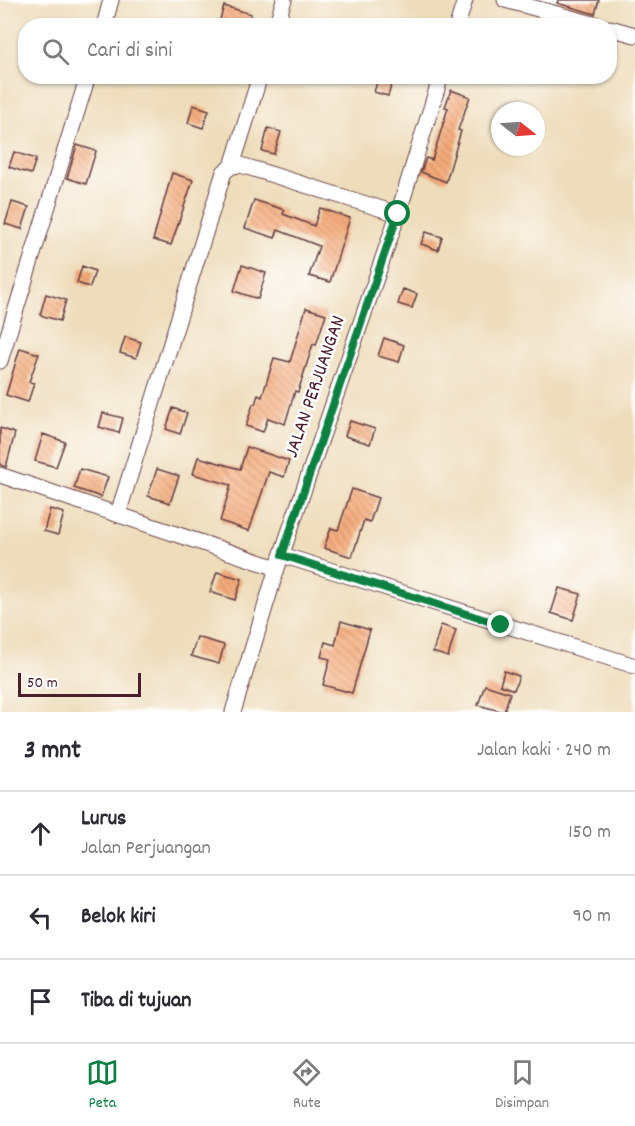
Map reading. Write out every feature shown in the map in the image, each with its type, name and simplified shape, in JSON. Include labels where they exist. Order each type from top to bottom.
[{"type":"street","points":[[106,18],[111,0]]},
{"type":"street","points":[[278,18],[284,0]]},
{"type":"street","points":[[459,18],[465,0]]},
{"type":"street","points":[[506,0],[572,18]]},
{"type":"street","points":[[617,30],[635,35]]},
{"type":"street","points":[[0,361],[86,84]]},
{"type":"street","points":[[232,166],[258,84]]},
{"type":"street","name":"JALAN PERJUANGAN","points":[[233,712],[280,562],[398,214],[439,84]]},
{"type":"street","points":[[118,514],[224,172],[232,166],[241,165],[398,214]]},
{"type":"street","points":[[0,475],[118,514],[635,666]]},
{"type":"building","points":[[558,0],[599,0],[595,14],[557,3]]},
{"type":"building","points":[[224,6],[251,14],[250,18],[220,18]]},
{"type":"building","points":[[376,84],[392,84],[388,96],[374,92]]},
{"type":"building","points":[[451,90],[470,97],[458,130],[461,131],[446,182],[421,172],[426,158],[432,160],[448,108],[445,107]]},
{"type":"building","points":[[193,105],[209,110],[203,128],[188,123]]},
{"type":"building","points":[[268,128],[281,132],[274,154],[262,151]]},
{"type":"building","points":[[77,145],[96,151],[86,184],[67,178]]},
{"type":"building","points":[[14,152],[36,159],[31,174],[9,167]]},
{"type":"building","points":[[172,173],[193,180],[171,245],[153,240]]},
{"type":"building","points":[[254,200],[285,210],[283,214],[314,226],[320,208],[350,218],[330,282],[309,276],[319,246],[278,230],[275,238],[245,228]]},
{"type":"building","points":[[12,202],[29,207],[22,229],[5,224]]},
{"type":"building","points":[[426,232],[442,237],[438,250],[421,244]]},
{"type":"building","points":[[242,265],[266,273],[258,299],[234,291]]},
{"type":"building","points":[[82,266],[95,271],[90,287],[77,283]]},
{"type":"building","points":[[403,289],[417,294],[412,308],[398,304]]},
{"type":"building","points":[[46,294],[66,300],[60,321],[40,315]]},
{"type":"building","points":[[306,308],[326,314],[316,345],[313,344],[298,392],[295,391],[285,424],[268,418],[263,432],[246,426],[253,404],[258,395],[262,397],[274,358],[290,362]]},
{"type":"building","points":[[125,337],[141,342],[136,358],[120,353]]},
{"type":"building","points":[[384,338],[404,345],[399,362],[378,356]]},
{"type":"building","points":[[20,348],[39,354],[29,382],[34,383],[28,402],[6,395]]},
{"type":"building","points":[[173,408],[187,413],[180,434],[166,429]]},
{"type":"building","points":[[103,413],[123,418],[119,433],[99,427]]},
{"type":"building","points":[[350,421],[375,429],[370,444],[345,436]]},
{"type":"building","points":[[0,428],[15,433],[6,467],[0,465]]},
{"type":"building","points":[[43,434],[65,442],[56,467],[35,461]]},
{"type":"building","points":[[247,447],[289,461],[284,477],[269,472],[249,531],[220,521],[231,485],[193,474],[198,457],[240,469]]},
{"type":"building","points":[[80,469],[108,477],[101,497],[74,488]]},
{"type":"building","points":[[157,469],[179,476],[170,503],[148,496]]},
{"type":"building","points":[[352,489],[378,498],[370,522],[364,520],[352,557],[324,548],[331,528],[338,530]]},
{"type":"building","points":[[50,509],[64,513],[58,535],[44,531]]},
{"type":"building","points":[[217,572],[242,579],[235,600],[210,592]]},
{"type":"building","points":[[559,588],[581,594],[573,620],[551,613]]},
{"type":"building","points":[[341,621],[370,630],[352,693],[323,685],[330,659],[321,657],[325,642],[335,645]]},
{"type":"building","points":[[441,625],[456,630],[448,657],[433,652]]},
{"type":"building","points":[[197,637],[224,645],[219,664],[191,656]]},
{"type":"building","points":[[504,671],[519,676],[514,690],[500,685]]},
{"type":"building","points":[[485,685],[510,693],[504,712],[478,705]]},
{"type":"route","points":[[398,214],[282,555],[501,625]]}]
